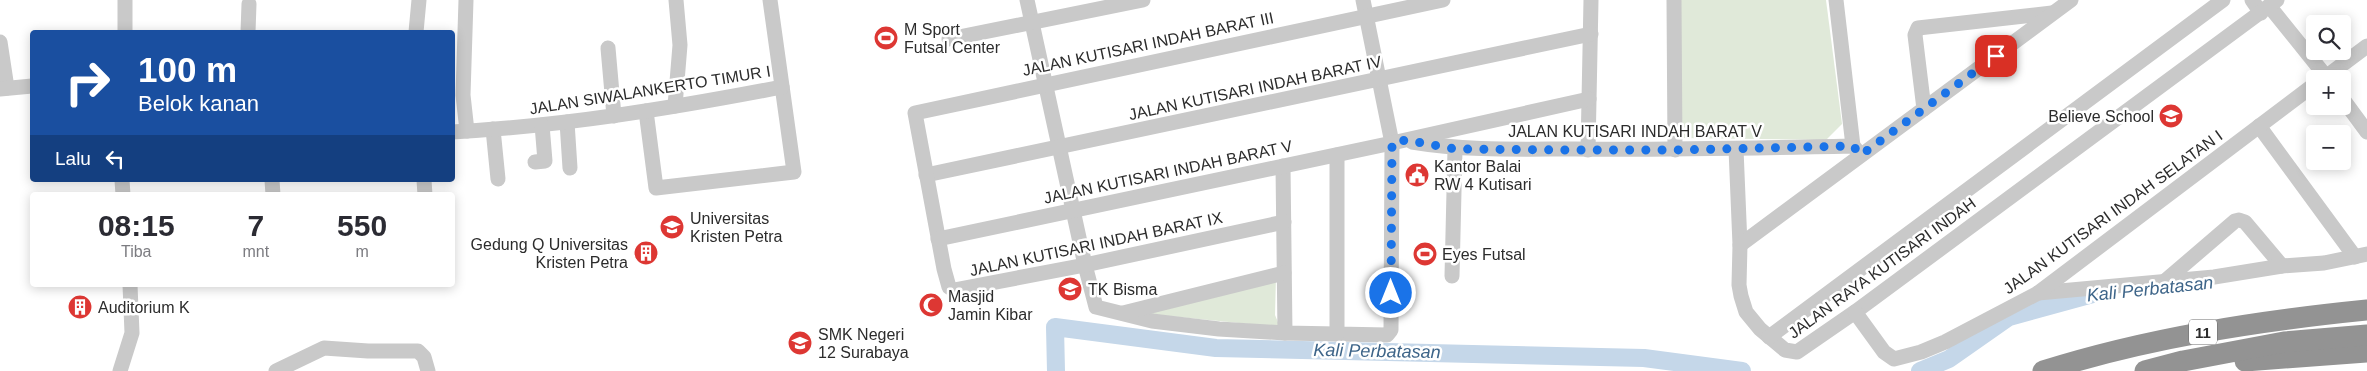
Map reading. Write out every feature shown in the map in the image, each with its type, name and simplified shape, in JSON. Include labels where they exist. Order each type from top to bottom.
[{"type":"highway","points":[[2284,318],[2367,303]]},
{"type":"highway","name":"11","points":[[2043,371],[2137,345],[2284,318],[2367,310]]},
{"type":"highway","name":"11","points":[[2145,371],[2183,361],[2284,342],[2367,335]]},
{"type":"highway","points":[[2183,361],[2197,366],[2367,352]]},
{"type":"street","points":[[125,0],[125,30]]},
{"type":"street","points":[[416,30],[419,0]]},
{"type":"street","name":"JALAN SIWALANKERTO TIMUR I","points":[[466,0],[460,132],[542,125],[614,116],[782,87],[770,0]]},
{"type":"street","points":[[675,106],[680,45],[676,0]]},
{"type":"street","points":[[1027,0],[1084,265],[1096,306],[1119,314],[1152,321],[1204,328],[1385,336],[1391,330],[1399,142],[1379,79],[1363,0]]},
{"type":"street","points":[[949,39],[1143,0]]},
{"type":"street","name":"JALAN KUTISARI INDAH BARAT III","points":[[920,110],[1443,0]]},
{"type":"street","points":[[1588,150],[1591,0]]},
{"type":"street","points":[[1674,0],[1675,150]]},
{"type":"street","points":[[1836,0],[1857,151]]},
{"type":"street","points":[[1740,244],[1857,151],[1924,109],[2071,0]]},
{"type":"street","name":"JALAN RAYA KUTISARI INDAH","points":[[2223,0],[1769,337],[1784,350],[1796,352],[1855,312],[2269,6]]},
{"type":"street","points":[[2252,0],[2269,6],[2316,70]]},
{"type":"street","points":[[248,30],[249,4]]},
{"type":"street","points":[[1924,109],[1915,36],[1918,28],[2054,13]]},
{"type":"street","name":"JALAN KUTISARI INDAH BARAT IV","points":[[926,175],[1590,34]]},
{"type":"street","points":[[0,42],[4,89],[30,86]]},
{"type":"street","name":"JALAN KUTISARI INDAH SELATAN I","points":[[2336,70],[2367,46]]},
{"type":"street","points":[[608,48],[614,116]]},
{"type":"street","points":[[646,110],[656,188],[794,172],[782,87]]},
{"type":"street","name":"JALAN KUTISARI INDAH SELATAN I","points":[[1855,312],[1884,352],[1897,360],[1945,342],[2038,293],[2306,92]]},
{"type":"street","name":"JALAN KUTISARI INDAH BARAT V","points":[[938,239],[1399,142],[1589,99]]},
{"type":"street","name":"JALAN KUTISARI INDAH BARAT IX","points":[[920,110],[915,112],[915,116],[938,239],[947,282],[954,290],[1084,265],[1284,222]]},
{"type":"street","points":[[2351,110],[2367,132]]},
{"type":"street","points":[[567,122],[570,168]]},
{"type":"street","points":[[535,162],[545,161],[542,125]]},
{"type":"street","points":[[2038,293],[2214,277],[2282,266],[2324,263],[2361,256],[2259,126]]},
{"type":"street","points":[[493,129],[498,179]]},
{"type":"street","name":"JALAN KUTISARI INDAH BARAT V","points":[[1399,142],[1455,149],[1857,151]]},
{"type":"street","points":[[1452,276],[1455,149]]},
{"type":"street","points":[[1736,149],[1740,244],[1738,285],[1749,318],[1769,337]]},
{"type":"street","points":[[1337,155],[1337,334]]},
{"type":"street","points":[[1283,166],[1284,333]]},
{"type":"street","points":[[2165,281],[2235,221],[2239,220],[2245,222],[2282,266]]},
{"type":"street","points":[[1119,314],[1284,273]]},
{"type":"street","points":[[120,371],[132,333],[130,287]]},
{"type":"street","points":[[276,371],[324,348],[368,351],[418,351],[424,358],[428,371]]},
{"type":"green space","points":[[1680,0],[1826,0],[1842,124],[1826,140],[1679,138]]},
{"type":"green space","points":[[1276,276],[1275,315],[1280,327],[1138,313]]},
{"type":"waterway","name":"Kali Perbatasan","points":[[1920,371],[1949,359],[2009,317],[2100,292]]},
{"type":"waterway","name":"Kali Perbatasan","points":[[1056,371],[1055,327],[1216,348],[1644,358],[1742,371]]},
{"type":"place","name":"M Sport Futsal Center","points":[[886,38]]},
{"type":"place","name":"Believe School","points":[[2171,116]]},
{"type":"place","name":"Kantor Balai RW 4 Kutisari","points":[[1417,175]]},
{"type":"place","name":"Universitas Kristen Petra","points":[[672,227]]},
{"type":"place","name":"Gedung Q Universitas Kristen Petra","points":[[646,253]]},
{"type":"place","name":"Eyes Futsal","points":[[1425,254]]},
{"type":"place","name":"TK Bisma","points":[[1070,289]]},
{"type":"place","name":"Masjid Jamin Kibar","points":[[931,305]]},
{"type":"place","name":"Auditorium K","points":[[80,307]]},
{"type":"place","name":"SMK Negeri 12 Surabaya","points":[[800,343]]},
{"type":"route","points":[[1391,293],[1392,143],[1406,140],[1455,149],[1570,150],[1853,146],[1861,155],[1996,56]]}]
